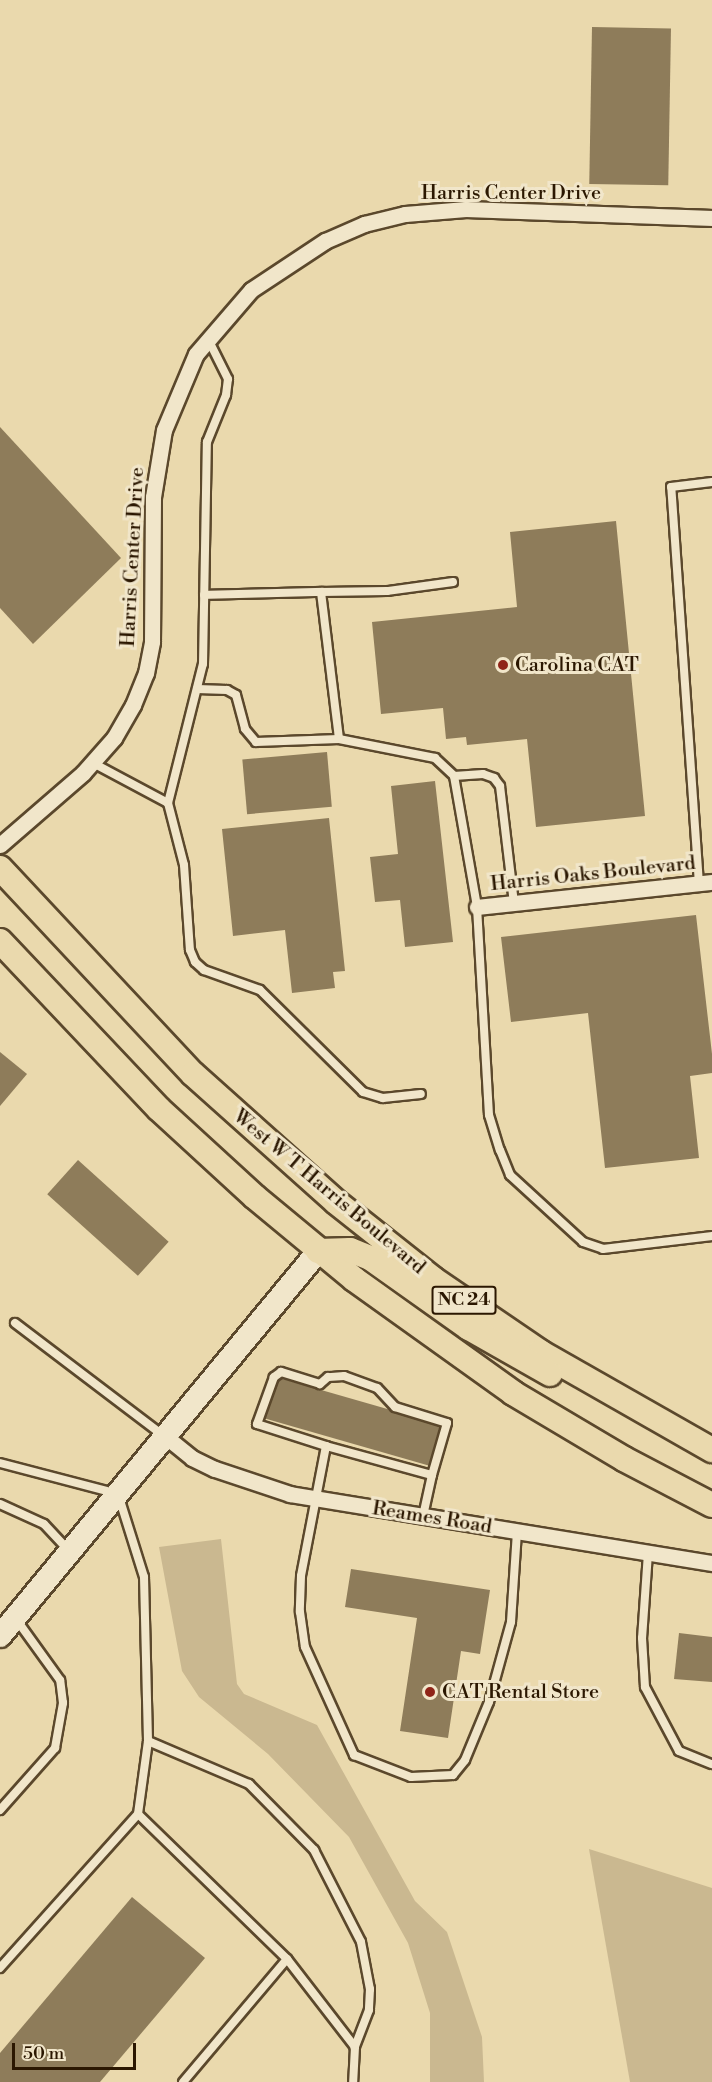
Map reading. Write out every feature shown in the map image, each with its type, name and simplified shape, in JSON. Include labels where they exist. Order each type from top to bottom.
[{"type":"main road","name":"West W T Harris Boulevard","points":[[0,868],[193,1074],[336,1202],[486,1316],[648,1416],[712,1450]]},
{"type":"main road","name":"NC 24","points":[[0,941],[159,1109],[318,1251],[405,1318],[513,1392],[624,1459],[712,1505]]},
{"type":"main road","points":[[0,1636],[318,1251],[350,1251],[370,1258],[420,1296],[512,1354],[648,1416]]},
{"type":"street","name":"Harris Center Drive","points":[[0,845],[93,763],[114,738],[146,674],[152,642],[155,474],[164,430],[196,354],[251,290],[325,240],[385,219],[466,209],[712,218]]},
{"type":"street","name":"Harris Oaks Boulevard","points":[[477,906],[705,883]]},
{"type":"street","name":"Reames Road","points":[[165,1436],[192,1458],[262,1488],[316,1499],[712,1563]]},
{"type":"lane","points":[[208,338],[228,379],[226,395],[207,442],[203,664],[168,803],[184,865],[190,950],[195,962],[204,970],[260,990],[363,1092],[383,1098],[421,1094]]},
{"type":"lane","points":[[705,883],[670,487],[712,482]]},
{"type":"lane","points":[[204,595],[387,591],[453,582]]},
{"type":"lane","points":[[321,592],[339,739]]},
{"type":"lane","points":[[197,690],[227,690],[236,695],[245,729],[256,742],[339,739],[435,758],[454,776],[477,906],[489,1115],[510,1175],[583,1242],[603,1249],[712,1236]]},
{"type":"lane","points":[[93,763],[168,803]]},
{"type":"lane","points":[[454,776],[483,774],[494,778],[500,786],[514,903]]},
{"type":"lane","points":[[15,1323],[165,1436]]},
{"type":"lane","points":[[423,1516],[447,1423],[394,1409],[377,1388],[344,1376],[328,1377],[320,1386],[293,1379],[280,1372],[274,1377],[257,1424],[280,1427],[306,1435],[326,1446],[403,1463],[432,1475]]},
{"type":"lane","points":[[326,1446],[301,1576],[300,1612],[305,1647],[354,1755],[411,1777],[453,1775],[465,1760],[489,1702],[510,1622],[517,1531]]},
{"type":"lane","points":[[0,1463],[118,1494],[144,1577],[148,1741],[138,1814],[0,1968]]},
{"type":"lane","points":[[0,1504],[44,1524],[70,1552]]},
{"type":"lane","points":[[648,1553],[642,1638],[645,1687],[679,1751],[712,1764]]},
{"type":"lane","points":[[0,1810],[55,1748],[63,1703],[60,1680],[15,1618]]},
{"type":"lane","points":[[148,1741],[249,1784],[314,1850],[361,1942],[370,1989],[369,2010],[355,2047],[352,2082]]},
{"type":"lane","points":[[138,1814],[287,1959],[355,2047]]},
{"type":"lane","points":[[183,2082],[287,1959]]},
{"type":"shaded area","points":[[221,1539],[237,1684],[244,1694],[317,1725],[415,1901],[447,1932],[482,2037],[484,2082],[430,2082],[430,2013],[408,1943],[349,1837],[268,1754],[199,1697],[182,1671],[159,1547]]},
{"type":"shaded area","points":[[589,1849],[712,1888],[712,2082],[630,2082]]},
{"type":"building","points":[[592,27],[671,28],[668,185],[589,184]]},
{"type":"building","points":[[0,427],[121,558],[33,644],[0,608]]},
{"type":"building","name":"Carolina CAT","points":[[616,521],[645,816],[536,827],[527,739],[467,745],[466,737],[446,739],[443,708],[381,714],[372,622],[517,607],[510,532]]},
{"type":"building","points":[[327,752],[332,807],[247,814],[242,759]]},
{"type":"building","points":[[435,781],[453,942],[405,947],[400,900],[375,902],[370,857],[398,854],[391,786]]},
{"type":"building","points":[[329,818],[345,971],[333,972],[335,988],[292,993],[285,930],[233,936],[222,829]]},
{"type":"building","points":[[696,915],[712,1054],[712,1073],[690,1076],[699,1158],[605,1168],[588,1013],[511,1022],[501,937]]},
{"type":"building","points":[[0,1052],[27,1074],[0,1106]]},
{"type":"building","points":[[78,1160],[169,1242],[138,1276],[47,1194]]},
{"type":"building","points":[[276,1377],[440,1424],[429,1465],[264,1418]]},
{"type":"building","name":"CAT Rental Store","points":[[351,1569],[490,1590],[480,1654],[461,1651],[448,1738],[400,1731],[417,1618],[345,1607]]},
{"type":"building","points":[[679,1633],[712,1637],[712,1682],[674,1679]]},
{"type":"building","points":[[132,1897],[205,1958],[100,2082],[0,2082],[0,2053]]},
{"type":"place","name":"Carolina CAT","points":[[503,665]]},
{"type":"place","name":"CAT Rental Store","points":[[430,1692]]}]
